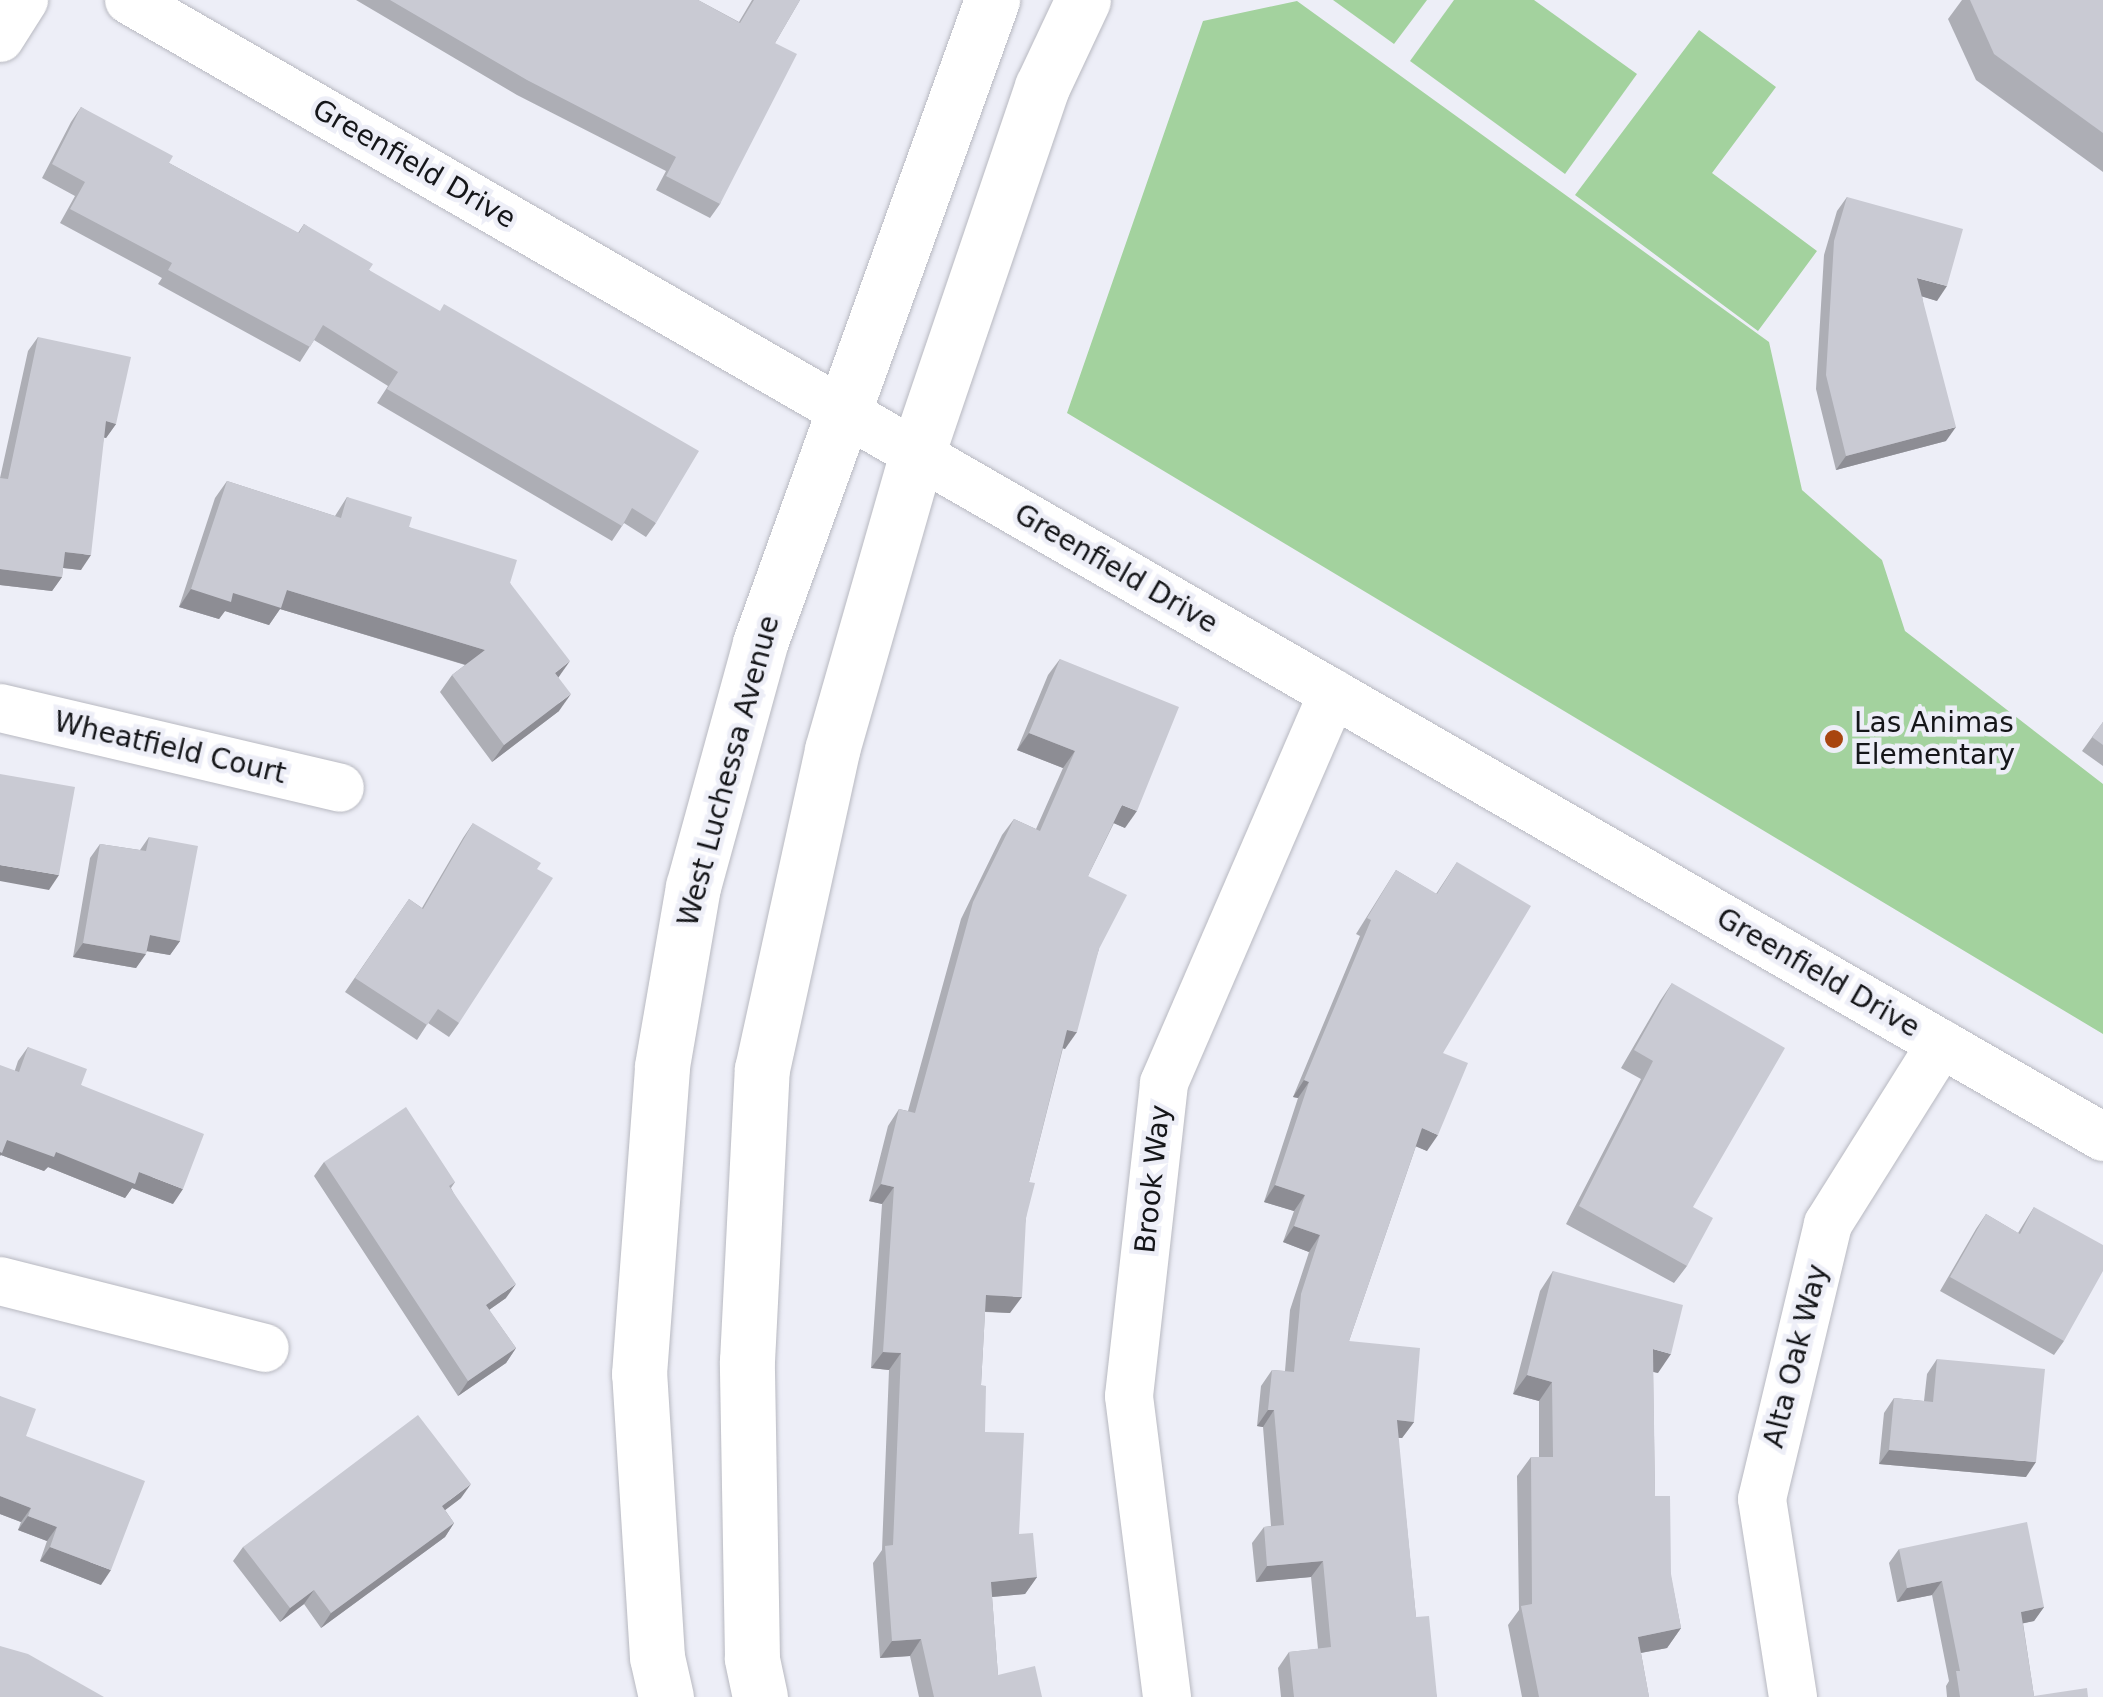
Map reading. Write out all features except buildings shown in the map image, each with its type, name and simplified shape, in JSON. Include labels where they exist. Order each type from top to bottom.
[{"type":"street","points":[[0,38],[24,0]]},
{"type":"street","name":"Greenfield Drive","points":[[129,0],[2103,1137]]},
{"type":"street","name":"West Luchessa Avenue","points":[[666,1697],[658,1657],[639,1374],[662,1066],[693,887],[760,643],[992,0]]},
{"type":"street","points":[[760,1697],[752,1658],[747,1361],[762,1069],[832,750],[917,454],[1042,88],[1083,0]]},
{"type":"street","name":"Brook Way","points":[[1167,1697],[1129,1396],[1164,1083],[1333,693]]},
{"type":"street","name":"Wheatfield Court","points":[[0,708],[340,788]]},
{"type":"street","name":"Alta Oak Way","points":[[1794,1697],[1762,1500],[1828,1224],[1941,1044]]},
{"type":"street","points":[[0,1282],[265,1348]]},
{"type":"green space","points":[[1333,0],[1427,0],[1394,44]]},
{"type":"green space","points":[[1454,0],[1534,0],[1637,74],[1565,174],[1410,61]]},
{"type":"green space","points":[[1297,1],[1769,342],[1802,490],[1882,560],[1905,631],[2103,784],[2103,1034],[1067,413],[1203,21]]},
{"type":"green space","points":[[1699,30],[1776,87],[1712,173],[1817,251],[1758,331],[1575,195]]},
{"type":"place","name":"Las Animas Elementary","points":[[1834,739]]}]
